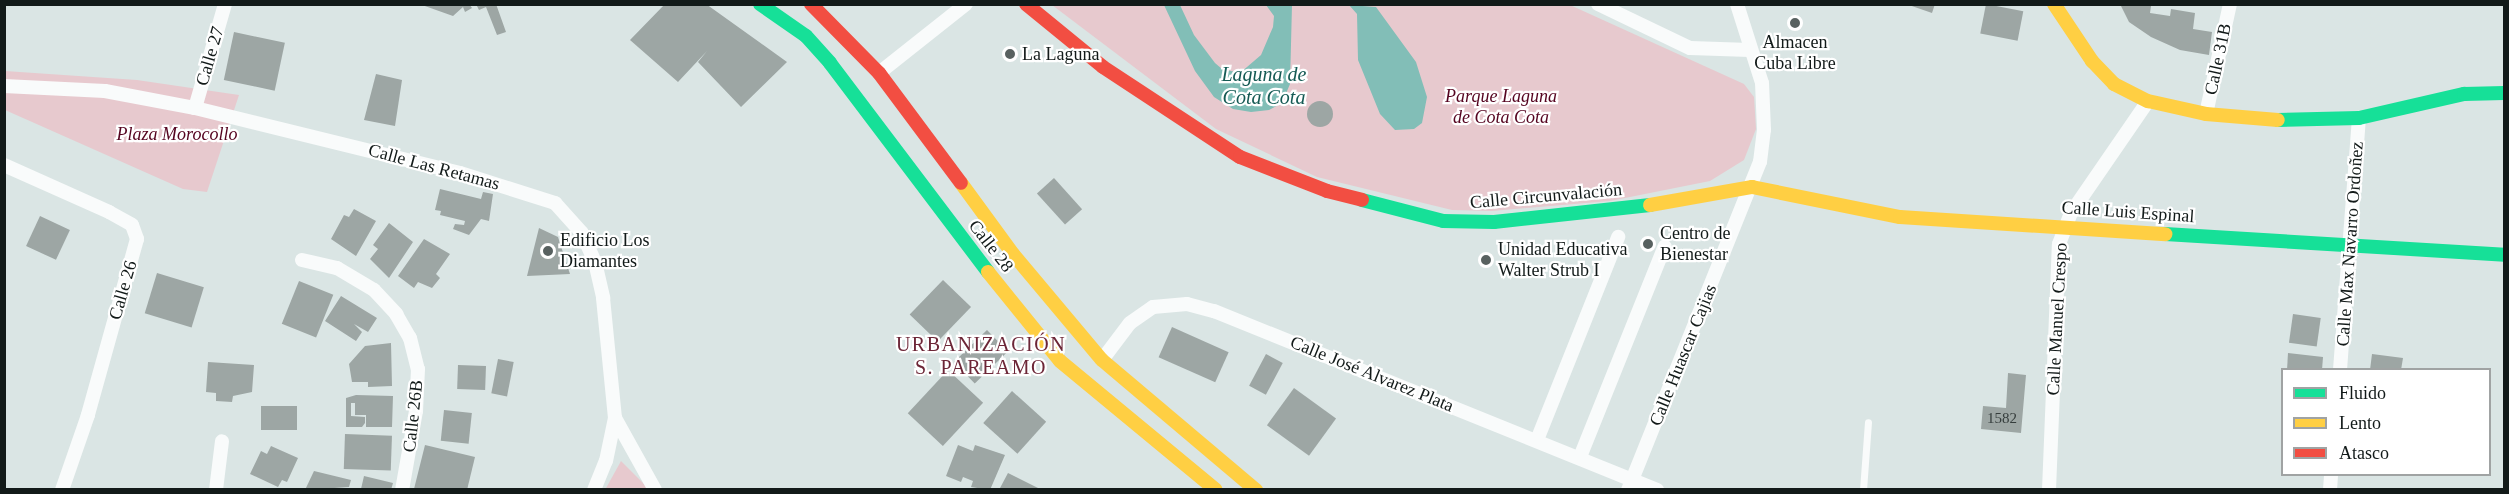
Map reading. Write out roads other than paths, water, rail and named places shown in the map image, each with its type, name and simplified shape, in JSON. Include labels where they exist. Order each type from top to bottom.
[{"type":"main road","name":"Calle 28","points":[[760,4],[806,36],[830,63],[976,257],[1060,361],[1216,489]]},
{"type":"main road","name":"Calle 28","points":[[811,4],[879,73],[1013,254],[1102,360],[1256,489]]},
{"type":"main road","name":"Calle Circunvalación","points":[[1026,4],[1103,67],[1240,157],[1316,187],[1388,207],[1443,220],[1494,222],[1624,209],[1752,187]]},
{"type":"main road","points":[[2054,4],[2092,61],[2114,84],[2148,101],[2206,114],[2304,122],[2360,118],[2464,94],[2505,93]]},
{"type":"main road","points":[[830,63],[851,44]]},
{"type":"main road","name":"Calle Luis Espinal","points":[[1752,187],[1900,217],[2066,225],[2505,255]]},
{"type":"main road","points":[[1083,382],[1102,360]]},
{"type":"street","name":"Calle 27","points":[[195,108],[225,4]]},
{"type":"street","points":[[879,73],[966,4]]},
{"type":"street","points":[[1598,4],[1690,48],[1749,50]]},
{"type":"street","points":[[1737,4],[1749,50],[1762,83],[1764,130],[1752,187]]},
{"type":"street","name":"Calle 31B","points":[[2206,114],[2230,4]]},
{"type":"street","name":"Calle Las Retamas","points":[[4,86],[105,90],[195,108],[449,170],[538,194],[555,203],[582,233],[595,262],[603,298],[615,418],[634,458],[655,489]]},
{"type":"street","name":"Calle Manuel Crespo","points":[[2049,489],[2059,244],[2066,225],[2148,101]]},
{"type":"street","name":"Calle Max Navarro Ordoñez","points":[[2340,368],[2352,244],[2360,118]]},
{"type":"street","name":"Calle 26","points":[[4,165],[110,212],[132,225],[138,239],[88,415],[62,489]]},
{"type":"street","name":"Calle Huascar Cajias","points":[[1630,485],[1752,187]]},
{"type":"street","points":[[1537,440],[1618,237]]},
{"type":"street","points":[[1580,457],[1665,246]]},
{"type":"street","name":"Calle 26B","points":[[302,260],[338,268],[374,290],[396,314],[410,338],[418,369],[416,411],[402,489]]},
{"type":"street","name":"Calle José Alvarez Plata","points":[[1102,360],[1130,323],[1153,307],[1187,304],[1214,311],[1580,457],[1630,485],[1657,489]]},
{"type":"street","points":[[594,489],[606,461],[615,418]]},
{"type":"street","points":[[216,489],[222,441]]},
{"type":"lane","points":[[1863,489],[1868,422]]},
{"type":"water","name":"Laguna de Cota Cota","points":[[1164,5],[1180,5],[1194,35],[1215,63],[1222,69],[1240,73],[1261,55],[1273,27],[1274,16],[1266,5],[1292,5],[1290,84],[1282,103],[1269,110],[1251,112],[1233,109],[1214,97],[1195,71]]},
{"type":"water","name":"Laguna de Cota Cota","points":[[1349,5],[1376,7],[1416,62],[1427,97],[1422,123],[1414,129],[1395,130],[1380,114],[1358,60],[1357,14]]},
{"type":"place","name":"Almacen Cuba Libre","points":[[1795,23]]},
{"type":"place","name":"La Laguna","points":[[1010,54]]},
{"type":"place","name":"Centro de Bienestar","points":[[1648,244]]},
{"type":"place","name":"Edificio Los Diamantes","points":[[548,251]]},
{"type":"place","name":"Unidad Educativa Walter Strub I","points":[[1486,260]]},
{"type":"district","name":"URBANIZACIÓN S. PAREAMO","points":[[981,356]]},
{"type":"park label","name":"Parque Laguna de Cota Cota","points":[[1501,107]]},
{"type":"park label","name":"Plaza Morocollo","points":[[177,134]]}]
